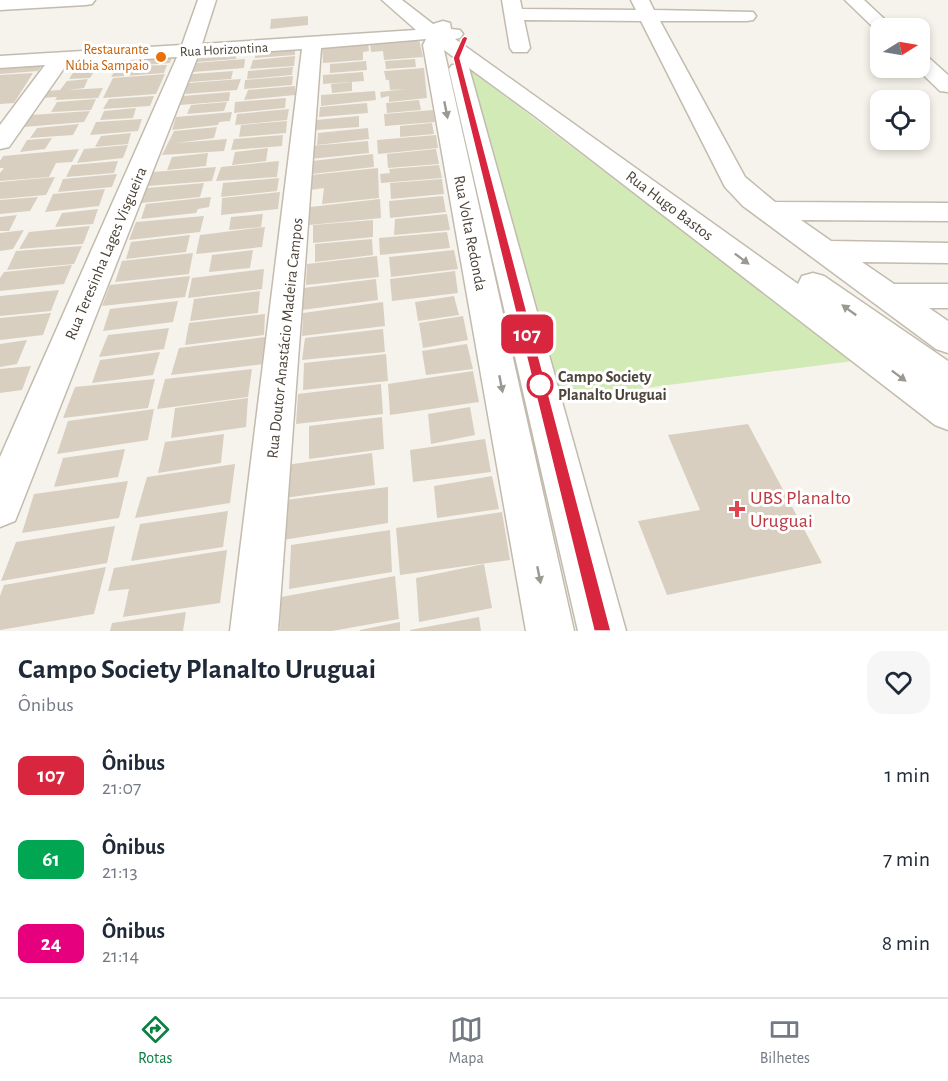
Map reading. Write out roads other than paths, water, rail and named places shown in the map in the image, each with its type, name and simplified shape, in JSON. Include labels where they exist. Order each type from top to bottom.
[{"type":"street","points":[[0,5],[86,0]]},
{"type":"street","name":"Rua Teresinha Lages Visgueira","points":[[0,506],[192,45],[207,0]]},
{"type":"street","name":"Rua Hugo Bastos","points":[[391,0],[441,28],[948,413]]},
{"type":"street","points":[[854,0],[874,18]]},
{"type":"street","points":[[520,48],[511,7],[644,8],[747,16]]},
{"type":"street","points":[[644,8],[734,181],[753,200],[948,339]]},
{"type":"street","points":[[441,28],[638,158],[948,381]]},
{"type":"street","points":[[441,28],[456,58],[602,631]]},
{"type":"street","name":"Rua Horizontina","points":[[0,62],[60,59],[371,29],[441,28]]},
{"type":"street","name":"Rua Horizontina","points":[[0,51],[312,44],[404,37],[441,28]]},
{"type":"street","name":"Rua Volta Redonda","points":[[441,28],[433,45],[550,631]]},
{"type":"street","name":"Rua Doutor Anastácio Madeira Campos","points":[[255,631],[312,44]]},
{"type":"street","points":[[0,142],[60,59]]},
{"type":"street","points":[[930,69],[948,86]]},
{"type":"street","points":[[768,211],[948,212]]},
{"type":"street","points":[[825,251],[948,253]]},
{"type":"street","points":[[888,296],[948,296]]},
{"type":"place","name":"Restaurante Núbia Sampaio","points":[[161,57]]},
{"type":"place","name":"Campo Society Planalto Uruguai","points":[[540,385]]},
{"type":"place","name":"UBS Planalto Uruguai","points":[[737,509]]}]
